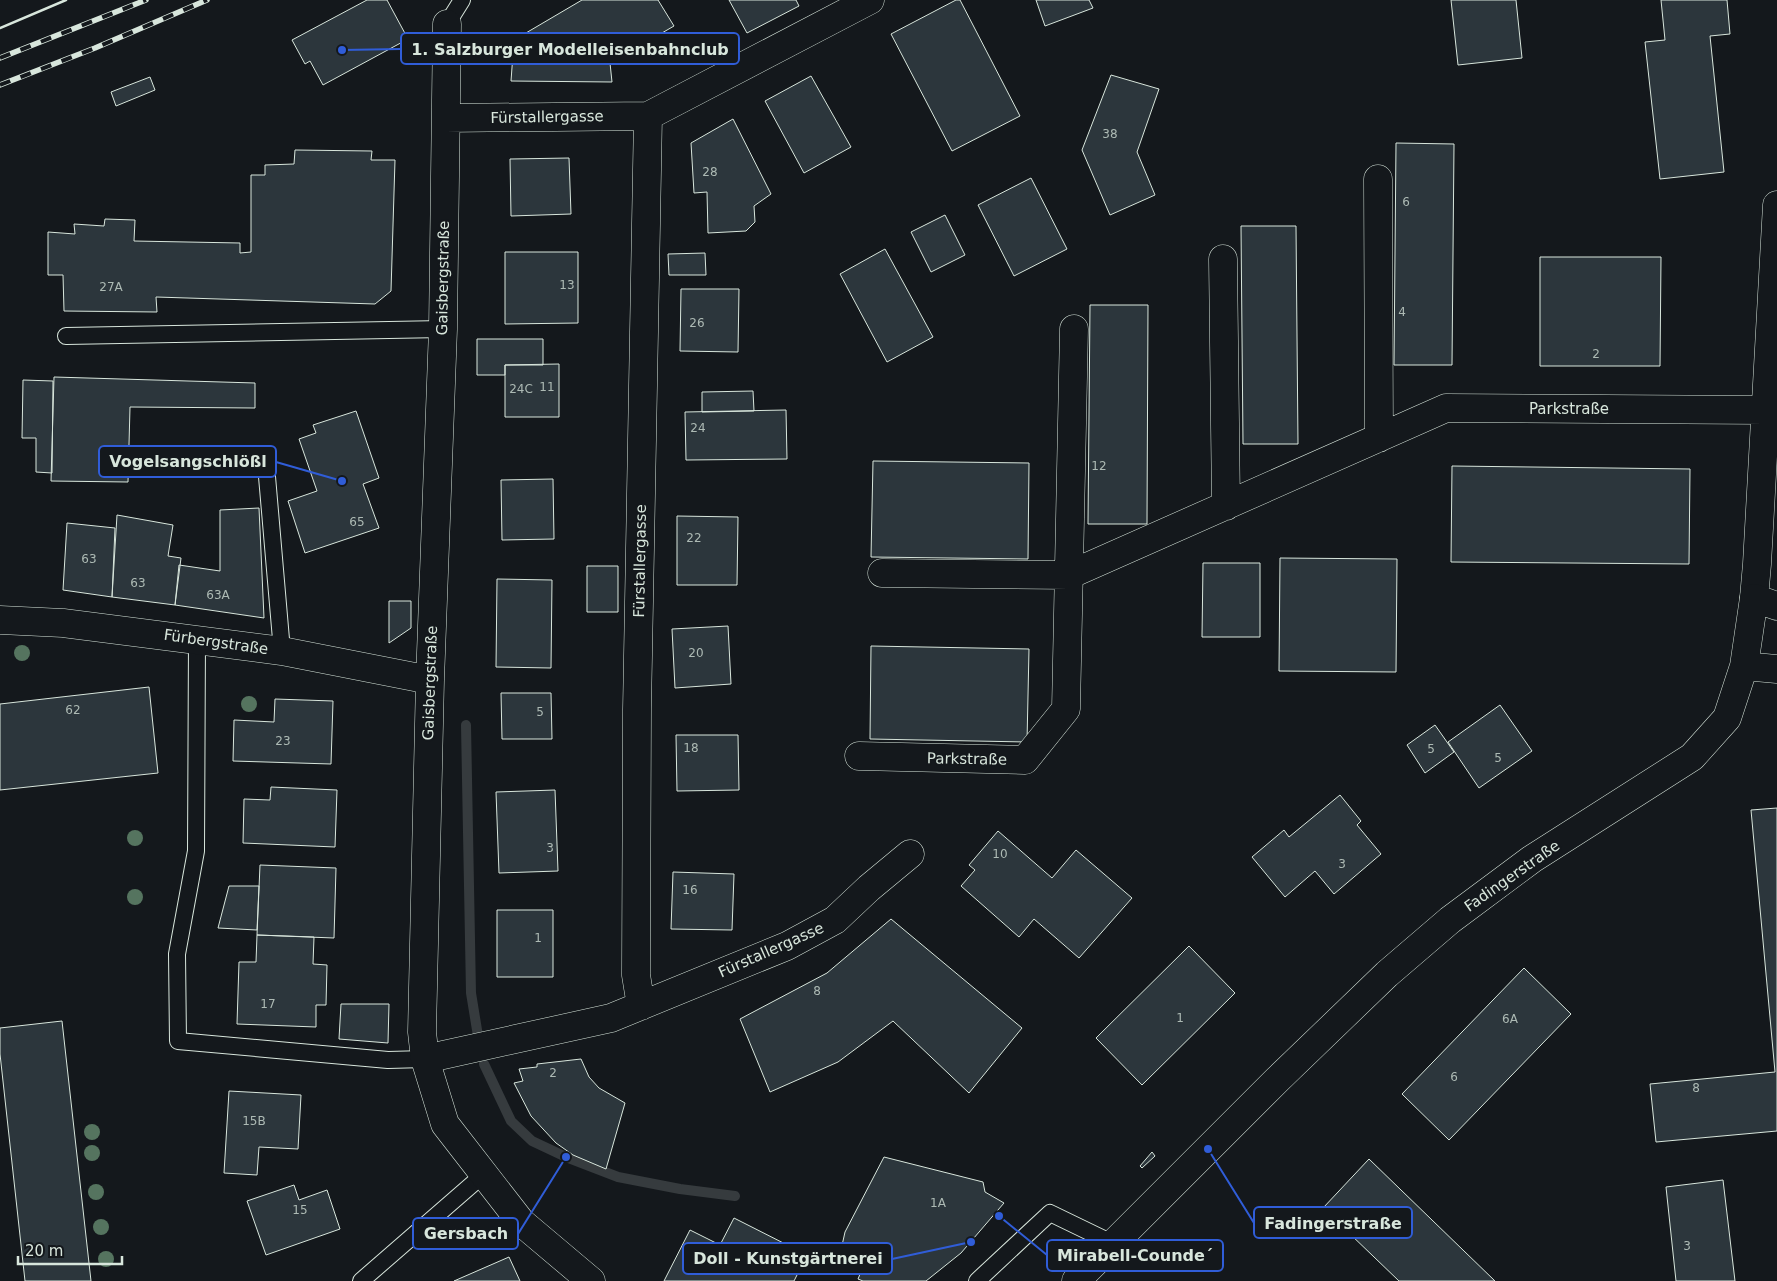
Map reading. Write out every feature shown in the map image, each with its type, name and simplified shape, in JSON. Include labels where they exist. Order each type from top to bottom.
[{"type":"street","name":"Fürstallergasse","points":[[446,118],[648,116],[870,0]]},
{"type":"street","name":"Gaisbergstraße","points":[[447,24],[443,329],[430,680],[422,1032],[425,1059],[445,1124],[521,1222],[591,1281]]},
{"type":"street","name":"Fürstallergasse","points":[[641,1006],[636,975],[637,710],[648,116]]},
{"type":"street","points":[[1378,179],[1379,438]]},
{"type":"street","name":"Fadingerstraße","points":[[1076,1281],[1112,1243],[1380,981],[1450,920],[1532,859],[1692,757],[1727,718],[1765,602],[1758,564],[1777,205]]},
{"type":"street","points":[[1223,259],[1226,506]]},
{"type":"street","name":"Parkstraße","points":[[859,756],[1025,760],[1066,709],[1074,329]]},
{"type":"street","name":"Parkstraße","points":[[882,573],[1069,575],[1446,408],[1765,410]]},
{"type":"street","name":"Fürbergstraße","points":[[0,620],[63,623],[282,651],[430,680]]},
{"type":"street","points":[[1744,666],[1777,669]]},
{"type":"street","name":"Fürstallergasse","points":[[425,1059],[611,1018],[787,946],[835,920],[869,888],[910,854]]},
{"type":"lane","points":[[447,24],[462,0]]},
{"type":"lane","points":[[66,336],[443,329]]},
{"type":"lane","points":[[160,462],[266,465],[282,651]]},
{"type":"lane","points":[[197,640],[196,851],[177,954],[178,1041],[388,1060],[425,1059]]},
{"type":"lane","points":[[361,1281],[484,1174]]},
{"type":"lane","points":[[978,1281],[1050,1213],[1112,1243]]},
{"type":"building","points":[[367,0],[387,0],[408,39],[323,85],[310,61],[305,64],[292,40]]},
{"type":"building","points":[[582,0],[658,0],[674,26],[610,63],[612,82],[511,81],[514,40]]},
{"type":"building","points":[[729,0],[796,0],[799,6],[747,33]]},
{"type":"building","points":[[956,0],[960,0],[1020,116],[952,151],[891,34]]},
{"type":"building","points":[[1036,0],[1089,0],[1093,8],[1045,26]]},
{"type":"building","points":[[1451,0],[1516,0],[1522,58],[1458,65]]},
{"type":"building","points":[[1661,0],[1727,0],[1730,34],[1710,36],[1724,172],[1660,179],[1645,42],[1665,40]]},
{"type":"building","points":[[1111,75],[1159,89],[1137,152],[1155,195],[1110,215],[1082,150]]},
{"type":"building","points":[[811,76],[851,147],[804,173],[765,101]]},
{"type":"building","points":[[150,77],[155,90],[116,106],[111,92]]},
{"type":"building","points":[[733,119],[771,194],[754,206],[755,222],[746,231],[708,233],[707,192],[694,193],[691,143]]},
{"type":"building","points":[[1396,143],[1454,144],[1452,365],[1394,365]]},
{"type":"building","points":[[295,150],[372,151],[371,160],[395,160],[391,291],[375,304],[156,297],[157,312],[64,311],[63,275],[48,275],[48,232],[75,234],[74,224],[104,226],[105,219],[135,220],[134,241],[240,243],[240,253],[251,252],[251,175],[265,175],[265,165],[294,164]]},
{"type":"building","points":[[569,158],[571,214],[511,216],[510,159]]},
{"type":"building","points":[[1031,178],[1067,249],[1014,276],[978,205]]},
{"type":"building","points":[[945,215],[965,255],[931,272],[911,232]]},
{"type":"building","points":[[1241,226],[1296,226],[1298,444],[1243,444]]},
{"type":"building","points":[[885,249],[933,337],[887,362],[840,274]]},
{"type":"building","points":[[505,252],[578,252],[578,323],[505,324]]},
{"type":"building","points":[[705,253],[706,275],[669,275],[668,254]]},
{"type":"building","points":[[1540,257],[1661,257],[1660,366],[1540,366]]},
{"type":"building","points":[[681,289],[739,289],[738,352],[680,351]]},
{"type":"building","points":[[1090,305],[1148,305],[1147,524],[1088,524]]},
{"type":"building","points":[[477,339],[543,339],[543,365],[505,365],[505,375],[477,375]]},
{"type":"building","points":[[559,364],[559,417],[505,417],[505,365]]},
{"type":"building","points":[[54,377],[255,383],[255,408],[130,407],[128,482],[51,481]]},
{"type":"building","points":[[23,380],[53,381],[52,473],[36,472],[36,438],[22,438]]},
{"type":"building","points":[[753,391],[754,411],[702,412],[702,392]]},
{"type":"building","points":[[786,410],[787,459],[686,460],[685,412]]},
{"type":"building","points":[[356,411],[379,478],[363,484],[379,528],[305,553],[288,501],[317,491],[299,439],[316,433],[313,425]]},
{"type":"building","points":[[873,461],[1029,463],[1028,559],[871,557]]},
{"type":"building","points":[[1452,466],[1690,469],[1689,564],[1451,562]]},
{"type":"building","points":[[553,479],[554,539],[502,540],[501,480]]},
{"type":"building","points":[[259,508],[264,618],[175,605],[179,565],[220,571],[220,510]]},
{"type":"building","points":[[117,515],[173,525],[168,556],[181,558],[175,605],[112,597]]},
{"type":"building","points":[[677,516],[738,517],[737,585],[677,585]]},
{"type":"building","points":[[67,523],[115,528],[112,597],[63,590]]},
{"type":"building","points":[[1280,558],[1397,559],[1396,672],[1279,671]]},
{"type":"building","points":[[1203,563],[1260,563],[1260,637],[1202,637]]},
{"type":"building","points":[[587,566],[618,566],[618,612],[587,612]]},
{"type":"building","points":[[497,579],[552,580],[551,668],[496,667]]},
{"type":"building","points":[[389,601],[411,601],[411,628],[389,643]]},
{"type":"building","points":[[728,626],[731,684],[675,688],[672,629]]},
{"type":"building","points":[[871,646],[1029,649],[1027,742],[870,739]]},
{"type":"building","points":[[149,687],[158,773],[0,790],[0,704]]},
{"type":"building","points":[[501,693],[551,693],[552,739],[502,739]]},
{"type":"building","points":[[275,699],[333,701],[331,764],[233,761],[234,720],[274,722]]},
{"type":"building","points":[[1500,705],[1532,751],[1479,788],[1448,742]]},
{"type":"building","points":[[1435,725],[1454,752],[1425,773],[1407,745]]},
{"type":"building","points":[[676,735],[738,735],[739,790],[677,791]]},
{"type":"building","points":[[271,787],[337,790],[335,847],[243,843],[244,799],[270,800]]},
{"type":"building","points":[[555,790],[558,871],[499,873],[496,792]]},
{"type":"building","points":[[1340,795],[1361,821],[1357,825],[1381,854],[1334,894],[1315,871],[1285,897],[1252,857],[1284,830],[1289,837]]},
{"type":"building","points":[[1777,808],[1777,1131],[1656,1142],[1650,1084],[1775,1072],[1751,810]]},
{"type":"building","points":[[998,831],[1052,878],[1076,850],[1132,898],[1079,958],[1034,919],[1019,937],[961,886],[975,870],[969,865]]},
{"type":"building","points":[[260,865],[336,868],[334,938],[257,935]]},
{"type":"building","points":[[673,872],[734,874],[732,930],[671,929]]},
{"type":"building","points":[[229,886],[259,886],[257,930],[218,928]]},
{"type":"building","points":[[497,910],[553,910],[553,977],[497,977]]},
{"type":"building","points":[[891,919],[1022,1028],[969,1093],[893,1021],[838,1062],[770,1092],[740,1019],[827,973]]},
{"type":"building","points":[[257,935],[314,937],[313,964],[327,965],[326,1005],[316,1005],[316,1027],[237,1024],[239,962],[256,962]]},
{"type":"building","points":[[1189,946],[1235,993],[1142,1085],[1096,1038]]},
{"type":"building","points":[[1524,968],[1571,1014],[1449,1140],[1402,1094]]},
{"type":"building","points":[[341,1004],[389,1004],[388,1043],[339,1039]]},
{"type":"building","points":[[62,1021],[91,1281],[25,1281],[0,1054],[0,1028]]},
{"type":"building","points":[[581,1059],[589,1077],[599,1088],[625,1103],[606,1169],[573,1155],[556,1143],[531,1116],[514,1083],[523,1081],[519,1069],[537,1067],[537,1064]]},
{"type":"building","points":[[229,1091],[301,1095],[298,1149],[259,1147],[257,1175],[224,1173]]},
{"type":"building","points":[[1152,1152],[1155,1156],[1142,1168],[1140,1166]]},
{"type":"building","points":[[884,1157],[983,1182],[985,1192],[1004,1203],[961,1253],[926,1281],[863,1281],[858,1279],[867,1257],[841,1250],[845,1232]]},
{"type":"building","points":[[1369,1159],[1495,1281],[1399,1281],[1323,1208]]},
{"type":"building","points":[[1723,1180],[1735,1281],[1676,1281],[1666,1187]]},
{"type":"building","points":[[294,1185],[299,1200],[327,1190],[340,1229],[266,1255],[247,1201]]},
{"type":"building","points":[[734,1218],[807,1255],[794,1281],[664,1281],[690,1230],[720,1245]]},
{"type":"building","points":[[509,1257],[520,1281],[454,1281]]},
{"type":"waterway","points":[[466,725],[471,993],[478,1036]]},
{"type":"waterway","points":[[484,1064],[511,1121],[532,1141],[566,1157],[618,1177],[680,1189],[735,1196]]},
{"type":"railway","points":[[0,58],[146,0]]},
{"type":"railway","points":[[0,85],[95,48],[207,0]]},
{"type":"wall","points":[[0,28],[66,0]]},
{"type":"place","name":"1. Salzburger Modelleisenbahnclub","points":[[342,50]]},
{"type":"place","name":"Vogelsangschlößl","points":[[342,481]]},
{"type":"place","name":"Fadingerstraße","points":[[1208,1149]]},
{"type":"place","name":"Gersbach","points":[[566,1157]]},
{"type":"place","name":"Mirabell-Counde´","points":[[999,1216]]},
{"type":"place","name":"Doll - Kunstgärtnerei","points":[[971,1242]]}]
